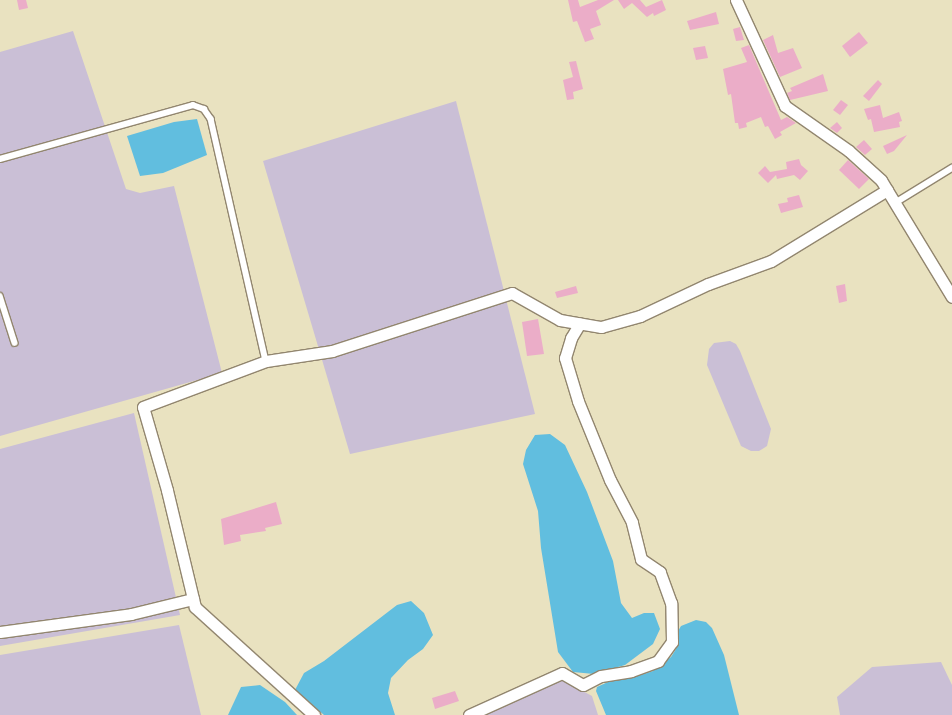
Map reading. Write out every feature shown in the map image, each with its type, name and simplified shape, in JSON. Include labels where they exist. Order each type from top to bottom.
[{"type":"street","points":[[736,0],[785,106],[849,151],[881,180],[952,297]]},
{"type":"street","points":[[314,715],[196,607],[167,490],[142,407],[266,361],[332,351],[512,292],[560,320],[601,326],[640,316],[708,284],[771,261],[887,190]]},
{"type":"street","points":[[469,715],[562,673],[583,685],[601,676],[631,671],[658,661],[672,642],[671,603],[660,572],[641,559],[632,522],[603,462],[578,401],[565,358],[571,338],[580,323]]},
{"type":"street","points":[[0,632],[131,614],[194,599]]},
{"type":"lane","points":[[0,158],[193,104],[204,109],[211,119],[266,361]]},
{"type":"lane","points":[[895,203],[952,168]]},
{"type":"lane","points":[[0,296],[15,343]]},
{"type":"shaded area","points":[[73,31],[126,189],[140,193],[174,186],[222,373],[0,436],[0,52]]},
{"type":"shaded area","points":[[456,101],[535,414],[350,454],[263,161]]},
{"type":"shaded area","points":[[730,341],[736,344],[740,351],[771,429],[767,446],[759,451],[751,451],[741,446],[707,365],[709,349],[714,343]]},
{"type":"shaded area","points":[[134,413],[180,615],[0,646],[0,449]]},
{"type":"shaded area","points":[[179,625],[201,715],[0,715],[0,655]]},
{"type":"shaded area","points":[[941,662],[952,685],[952,715],[840,715],[837,697],[872,667]]},
{"type":"shaded area","points":[[560,679],[592,696],[598,715],[477,715]]},
{"type":"water","points":[[197,119],[207,155],[163,173],[140,176],[127,136],[174,122]]},
{"type":"water","points":[[550,434],[565,445],[587,492],[613,561],[621,603],[632,618],[644,613],[654,613],[660,629],[653,644],[625,665],[594,674],[573,672],[558,652],[541,548],[538,511],[523,464],[526,450],[535,435]]},
{"type":"water","points":[[411,601],[424,613],[433,635],[423,649],[408,660],[391,678],[388,693],[395,715],[324,715],[295,690],[304,673],[324,661],[397,605]]},
{"type":"water","points":[[696,620],[706,622],[712,628],[724,655],[739,715],[606,715],[596,691],[597,687],[619,677],[638,676],[653,671],[671,657],[676,649],[677,633],[681,626]]},
{"type":"water","points":[[260,685],[285,702],[297,715],[228,715],[241,687]]},
{"type":"building","points":[[17,0],[26,0],[28,8],[19,10]]},
{"type":"building","points":[[568,0],[578,0],[580,7],[598,0],[614,0],[596,11],[601,25],[590,29],[594,39],[585,42],[577,21],[573,22]]},
{"type":"building","points":[[618,0],[640,0],[646,7],[662,0],[666,10],[654,16],[653,13],[647,17],[632,3],[624,9]]},
{"type":"building","points":[[716,12],[719,24],[690,30],[687,21]]},
{"type":"building","points":[[740,27],[744,40],[736,41],[733,29]]},
{"type":"building","points":[[859,32],[868,43],[850,57],[842,46]]},
{"type":"building","points":[[773,35],[778,53],[793,48],[802,68],[780,77],[763,40]]},
{"type":"building","points":[[749,45],[781,120],[787,117],[796,123],[780,132],[782,135],[775,139],[768,126],[765,127],[761,117],[746,123],[747,127],[739,129],[738,123],[735,123],[731,94],[728,95],[723,69],[747,62],[741,48]]},
{"type":"building","points":[[705,46],[708,58],[696,60],[693,48]]},
{"type":"building","points":[[576,61],[583,89],[573,92],[574,99],[567,100],[563,80],[573,77],[569,62]]},
{"type":"building","points":[[823,74],[828,91],[790,100],[787,93],[792,91],[790,88]]},
{"type":"building","points":[[878,80],[882,84],[869,101],[863,96]]},
{"type":"building","points":[[841,100],[848,105],[840,115],[833,110]]},
{"type":"building","points":[[880,105],[883,118],[899,112],[902,121],[899,122],[900,127],[874,132],[871,119],[868,120],[864,109]]},
{"type":"building","points":[[837,122],[842,128],[837,133],[830,128]]},
{"type":"building","points":[[907,135],[894,151],[887,154],[883,146]]},
{"type":"building","points":[[864,140],[872,149],[865,155],[856,147]]},
{"type":"building","points":[[799,159],[801,165],[808,171],[800,180],[794,175],[777,179],[776,175],[768,183],[758,173],[765,166],[770,172],[787,169],[786,162]]},
{"type":"building","points":[[848,160],[869,179],[859,189],[839,170]]},
{"type":"building","points":[[799,195],[803,207],[781,213],[778,204],[788,202],[787,198]]},
{"type":"building","points":[[845,284],[847,301],[839,303],[836,286]]},
{"type":"building","points":[[576,286],[578,293],[557,298],[555,292]]},
{"type":"building","points":[[538,319],[544,354],[527,356],[522,322]]},
{"type":"building","points":[[276,502],[282,524],[265,528],[266,531],[240,535],[241,541],[224,545],[221,519]]},
{"type":"building","points":[[455,691],[459,701],[435,709],[432,698]]}]
